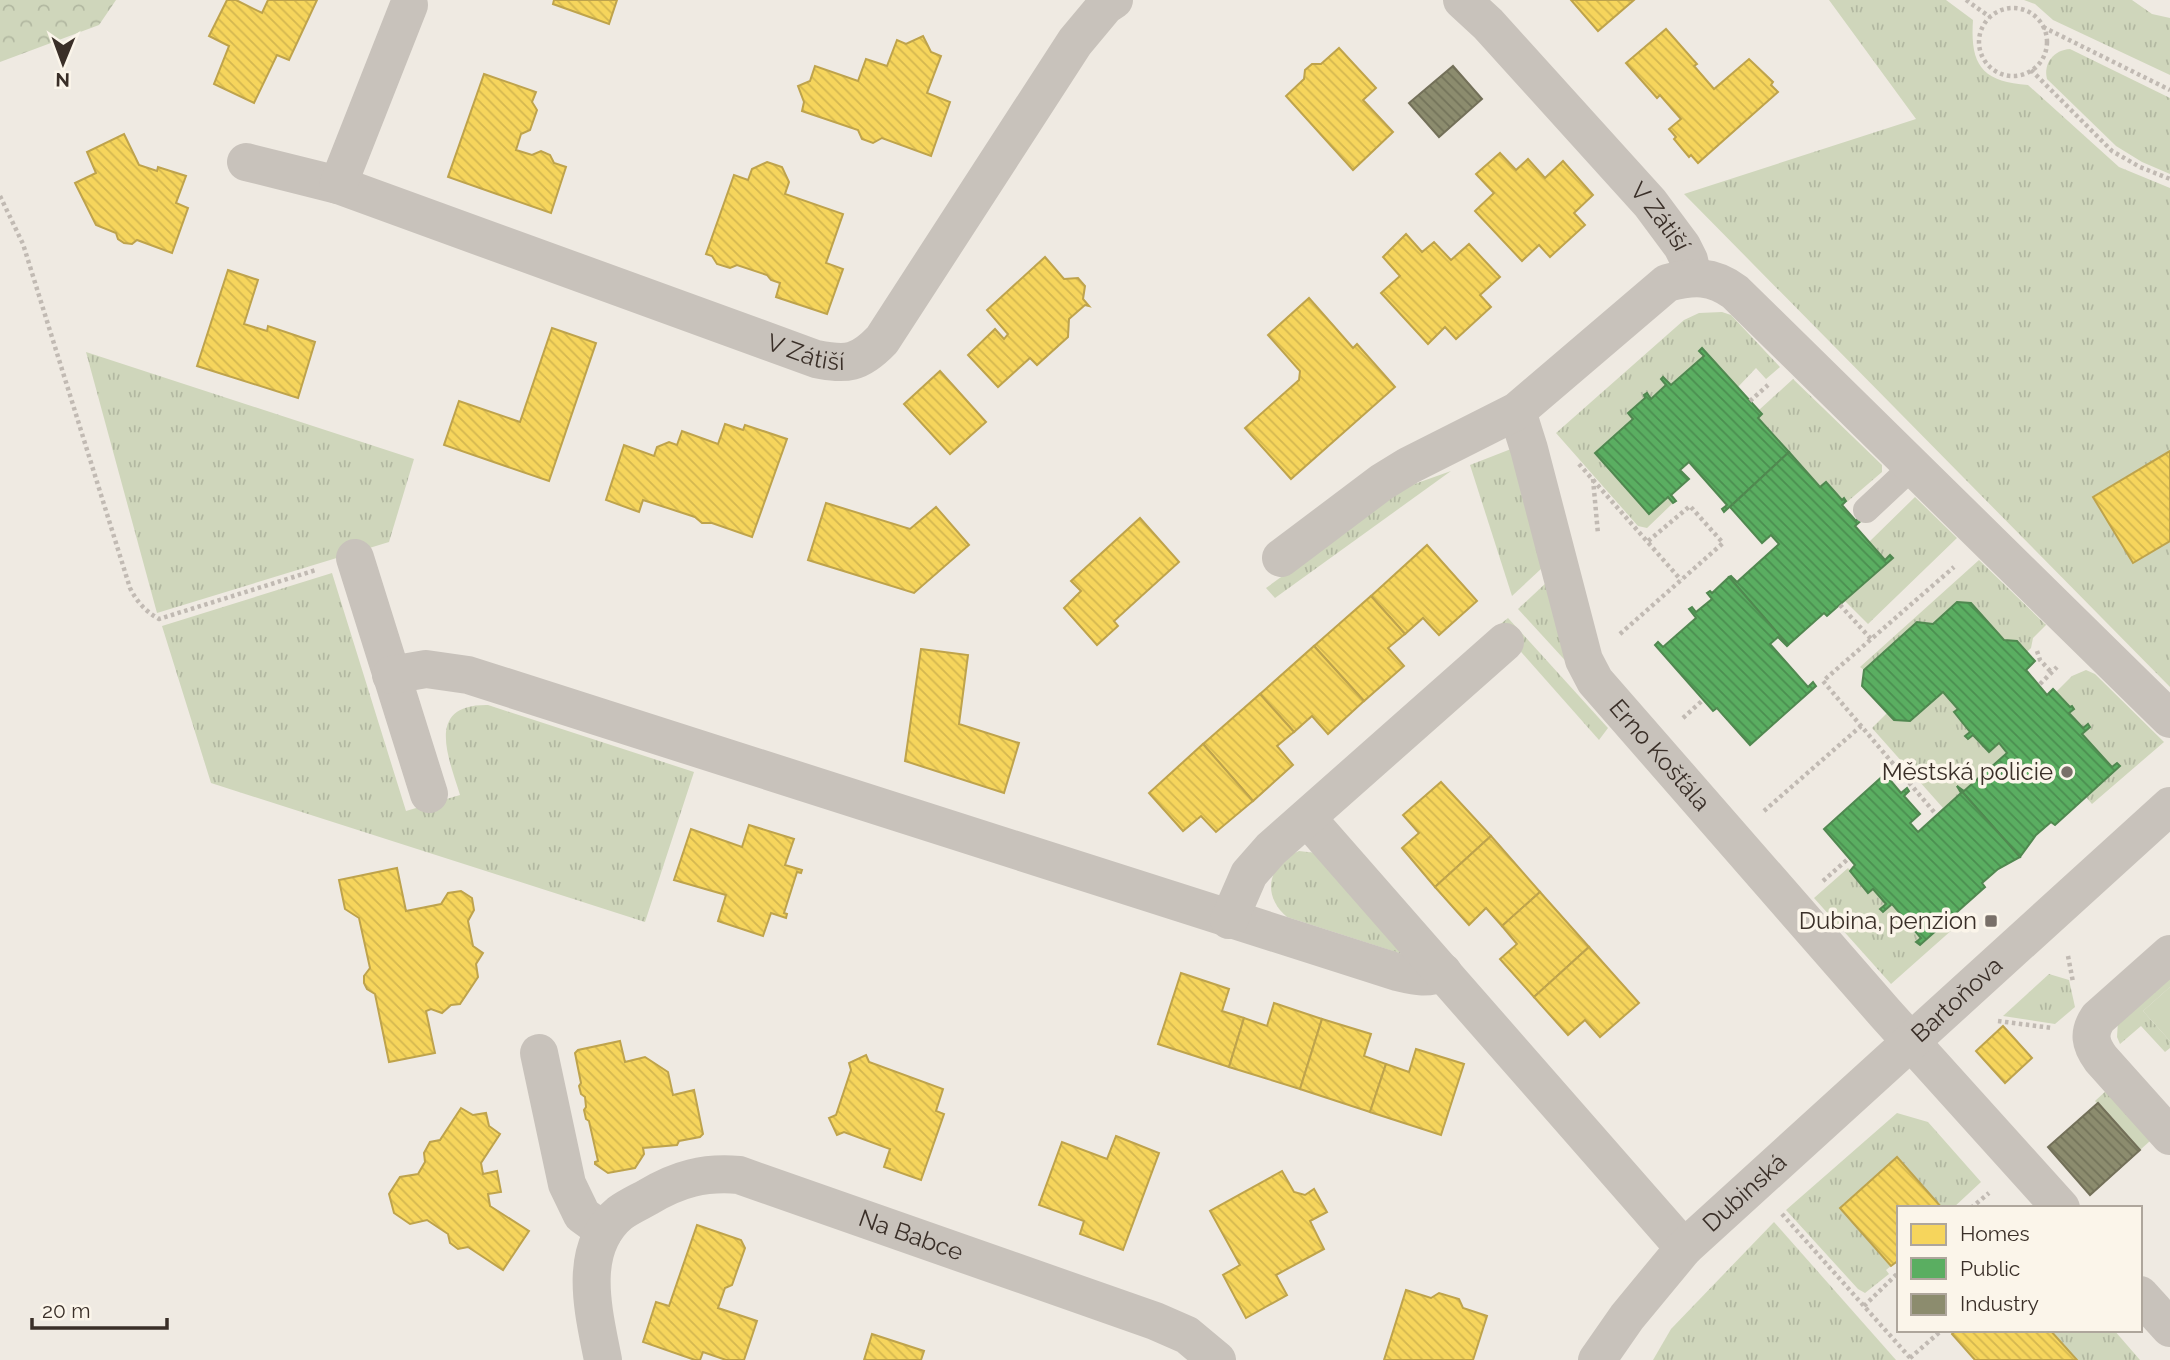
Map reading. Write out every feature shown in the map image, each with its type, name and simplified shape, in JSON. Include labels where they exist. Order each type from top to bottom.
[{"type":"street","name":"V Zátiší","points":[[246,162],[338,185],[816,359],[840,363],[856,361],[869,354],[882,340],[1075,43],[1114,0]]},
{"type":"street","name":"V Zátiší","points":[[1281,558],[1382,482],[1517,411],[1653,293],[1667,283],[1693,277],[1682,246],[1650,203],[1488,24],[1462,0]]},
{"type":"street","points":[[338,185],[409,5]]},
{"type":"street","points":[[1693,277],[1711,279],[1735,292],[2170,719]]},
{"type":"street","name":"Erno Košťála","points":[[1517,411],[1588,671],[1911,1042]]},
{"type":"street","points":[[355,558],[429,794]]},
{"type":"street","points":[[1229,920],[1249,874],[1271,849],[1505,642]]},
{"type":"street","points":[[391,675],[426,669],[468,675],[1407,975],[1432,977],[1443,972]]},
{"type":"street","name":"Bartoňova","points":[[2059,1206],[1911,1042],[2170,806]]},
{"type":"street","points":[[1307,818],[1684,1248]]},
{"type":"street","points":[[2170,954],[2098,1017],[2091,1028],[2093,1048],[2170,1136]]},
{"type":"street","name":"Dubinská","points":[[1597,1360],[1627,1317],[1684,1248],[1911,1042]]},
{"type":"street","points":[[539,1053],[567,1184],[582,1215],[604,1231],[595,1252],[592,1290],[593,1312],[603,1360]]},
{"type":"street","name":"Na Babce","points":[[604,1231],[620,1213],[664,1187],[688,1177],[715,1173],[739,1175],[1155,1321],[1187,1335],[1217,1360]]},
{"type":"street","points":[[2142,1297],[2170,1328]]},
{"type":"lane","points":[[1866,510],[1913,466]]},
{"type":"path","points":[[1966,0],[1990,17]]},
{"type":"path","points":[[2009,8],[2019,9],[2037,18],[2043,26],[2047,46],[2044,56],[2031,70],[2009,76],[1989,67],[1983,58],[1979,36],[1990,17],[2009,8]]},
{"type":"path","points":[[2043,26],[2170,90]]},
{"type":"path","points":[[2031,70],[2112,151],[2140,167],[2170,179]]},
{"type":"path","points":[[0,197],[23,244],[130,588],[146,611],[159,619],[355,558]]},
{"type":"path","points":[[1576,460],[1681,580]]},
{"type":"path","points":[[1619,635],[1723,543],[1690,506],[1647,542]]},
{"type":"path","points":[[1934,812],[1823,681],[1963,559]]},
{"type":"path","points":[[1840,605],[1871,639]]},
{"type":"path","points":[[1732,839],[1861,726]]},
{"type":"path","points":[[2067,951],[2074,985]]},
{"type":"path","points":[[1990,1019],[2055,1029]]},
{"type":"path","points":[[1972,1206],[1994,1188]]},
{"type":"path","points":[[1784,1216],[1911,1359],[1940,1332]]},
{"type":"path","points":[[1864,1306],[1897,1274]]},
{"type":"green space","points":[[0,0],[116,0],[99,25],[0,62]]},
{"type":"green space","points":[[1829,0],[1946,0],[1973,20],[1977,59],[1989,75],[1999,80],[2028,85],[2119,167],[2170,188],[2170,687],[1684,194],[1916,119]]},
{"type":"green space","points":[[2024,0],[2132,0],[2152,14],[2170,18],[2170,75],[2053,20],[2035,4]]},
{"type":"green space","points":[[2070,49],[2170,98],[2170,174],[2142,162],[2116,146],[2047,79],[2046,73],[2051,58]]},
{"type":"green space","points":[[1722,312],[1731,315],[1780,367],[1766,379],[1756,368],[1738,387],[1702,349],[1700,351],[1704,356],[1671,385],[1663,377],[1661,379],[1666,385],[1651,399],[1647,394],[1633,419],[1649,514],[1668,497],[1673,503],[1647,528],[1638,526],[1556,433],[1684,320],[1699,313]]},
{"type":"green space","points":[[86,352],[414,459],[389,542],[157,613]]},
{"type":"green space","points":[[1793,379],[1882,465],[1882,472],[1847,502],[1844,498],[1842,500],[1827,482],[1820,487],[1758,418],[1762,414],[1759,410]]},
{"type":"green space","points":[[1511,449],[1542,568],[1512,596],[1470,465]]},
{"type":"green space","points":[[1451,471],[1275,598],[1266,588],[1406,487]]},
{"type":"green space","points":[[1915,497],[1957,538],[1868,624],[1845,601],[1892,559],[1890,555],[1885,560],[1869,542]]},
{"type":"green space","points":[[1979,560],[2046,625],[2033,638],[2031,648],[2027,652],[2017,641],[2004,640],[1971,603],[1957,602],[1933,624],[1917,623],[1864,670],[1860,667]]},
{"type":"green space","points":[[332,573],[406,811],[460,795],[447,750],[446,736],[448,723],[455,713],[468,707],[488,705],[694,772],[645,922],[211,783],[162,626]]},
{"type":"green space","points":[[1547,582],[1573,669],[1518,609]]},
{"type":"green space","points":[[1508,618],[1608,728],[1599,740],[1498,626]]},
{"type":"green space","points":[[2086,670],[2095,674],[2164,742],[2092,804],[2086,797],[2120,766],[2117,763],[2112,767],[2082,734],[2090,727],[2088,724],[2083,728],[2069,713],[2074,708],[2056,692],[2072,676]]},
{"type":"green space","points":[[1943,692],[1958,709],[1954,713],[1970,732],[1965,736],[1967,739],[1973,735],[1989,752],[1999,743],[2007,753],[1964,791],[1958,786],[1961,793],[1943,808],[1872,728],[1887,713],[1894,720],[1910,721]]},
{"type":"green space","points":[[1299,851],[1316,853],[1402,954],[1287,917],[1274,899],[1272,881],[1280,864]]},
{"type":"green space","points":[[1848,868],[1867,889],[1873,889],[1886,904],[1881,908],[1883,911],[1892,904],[1921,938],[1917,942],[1919,945],[1947,922],[1953,929],[1891,984],[1814,898]]},
{"type":"green space","points":[[2170,968],[2170,987],[2143,1011],[2170,1041],[2170,1048],[2165,1052],[2141,1026],[2120,1044],[2117,1037],[2118,1021]]},
{"type":"green space","points":[[2049,974],[2069,980],[2075,1007],[2055,1024],[2003,1016]]},
{"type":"green space","points":[[2170,987],[2170,1041],[2143,1011]]},
{"type":"green space","points":[[2107,1090],[2150,1141],[2140,1150],[2095,1101]]},
{"type":"green space","points":[[1897,1113],[1928,1122],[1981,1182],[1955,1206],[1940,1206],[1897,1158],[1841,1209],[1891,1266],[1886,1270],[1889,1274],[1865,1293],[1858,1289],[1786,1210]]},
{"type":"green space","points":[[1774,1222],[1896,1360],[1653,1360],[1671,1329]]},
{"type":"green space","points":[[2052,1332],[2116,1332],[2140,1360],[2077,1360]]},
{"type":"building: Homes","points":[[227,0],[236,0],[262,13],[268,0],[317,0],[289,60],[277,55],[254,103],[214,84],[229,46],[209,36]]},
{"type":"building: Homes","points":[[554,0],[617,0],[609,24],[553,4]]},
{"type":"building: Homes","points":[[1571,0],[1634,0],[1598,31]]},
{"type":"building: Homes","points":[[1666,29],[1697,64],[1694,66],[1714,89],[1749,59],[1773,82],[1771,85],[1778,92],[1698,163],[1691,155],[1689,157],[1669,129],[1681,119],[1660,95],[1657,98],[1626,63]]},
{"type":"building: Homes","points":[[923,36],[931,52],[941,56],[927,93],[950,102],[931,156],[882,138],[873,143],[862,139],[858,130],[802,111],[804,102],[798,86],[810,81],[815,66],[858,81],[866,59],[887,66],[897,40],[906,44]]},
{"type":"building: Homes","points":[[1339,48],[1376,88],[1363,100],[1393,132],[1353,170],[1286,96],[1304,79],[1305,70],[1312,64],[1321,64]]},
{"type":"building: Homes","points":[[484,74],[536,92],[532,102],[537,110],[530,130],[521,134],[516,150],[532,155],[541,151],[550,155],[554,163],[566,167],[551,213],[448,177]]},
{"type":"building: Homes","points":[[124,134],[139,165],[157,171],[158,167],[186,176],[176,203],[188,208],[172,253],[137,240],[132,244],[124,243],[118,239],[116,233],[96,225],[75,183],[96,173],[87,152]]},
{"type":"building: Homes","points":[[1500,153],[1516,170],[1528,159],[1545,178],[1563,161],[1593,195],[1574,213],[1585,225],[1550,257],[1539,245],[1522,261],[1475,211],[1494,193],[1476,174]]},
{"type":"building: Homes","points":[[767,162],[782,167],[789,182],[785,194],[843,214],[826,263],[843,269],[827,314],[776,297],[780,283],[771,280],[767,275],[737,265],[730,268],[717,264],[712,256],[706,254],[734,175],[748,180],[752,169]]},
{"type":"building: Homes","points":[[1406,234],[1422,252],[1434,242],[1451,260],[1469,244],[1500,277],[1480,295],[1491,307],[1456,339],[1445,327],[1428,344],[1381,293],[1400,276],[1383,257]]},
{"type":"building: Homes","points":[[1045,257],[1064,279],[1078,278],[1085,286],[1083,299],[1089,306],[1085,305],[1069,319],[1068,337],[1037,365],[1030,358],[998,387],[968,355],[995,329],[1004,339],[1008,334],[987,310]]},
{"type":"building: Homes","points":[[228,270],[258,280],[244,324],[267,331],[268,326],[315,342],[298,398],[197,366]]},
{"type":"building: Homes","points":[[1309,298],[1353,348],[1357,344],[1395,387],[1291,479],[1245,428],[1299,380],[1300,371],[1268,335]]},
{"type":"building: Homes","points":[[552,328],[596,343],[549,481],[444,445],[459,401],[520,422]]},
{"type":"building: Homes","points":[[940,371],[986,422],[950,454],[904,404]]},
{"type":"building: Homes","points":[[725,424],[743,430],[745,425],[787,439],[752,537],[712,523],[702,523],[695,517],[643,500],[639,512],[606,500],[624,445],[654,456],[657,447],[669,442],[677,445],[682,431],[718,444]]},
{"type":"building: Homes","points":[[2170,451],[2170,541],[2133,563],[2093,497]]},
{"type":"building: Homes","points":[[826,503],[910,529],[936,507],[969,545],[914,593],[808,560]]},
{"type":"building: Homes","points":[[1140,518],[1179,562],[1114,621],[1118,626],[1097,645],[1064,608],[1081,591],[1071,581]]},
{"type":"building: Homes","points":[[1427,545],[1477,601],[1439,635],[1423,618],[1405,634],[1371,596]]},
{"type":"building: Homes","points":[[1371,596],[1405,634],[1388,648],[1404,666],[1364,701],[1314,646]]},
{"type":"building: Homes","points":[[1314,646],[1364,701],[1328,734],[1312,716],[1294,732],[1260,694]]},
{"type":"building: Homes","points":[[921,649],[968,655],[959,724],[1019,743],[1004,793],[905,761]]},
{"type":"building: Homes","points":[[1260,694],[1294,732],[1277,746],[1293,765],[1253,801],[1203,744]]},
{"type":"building: Homes","points":[[1203,744],[1253,801],[1216,832],[1201,816],[1183,831],[1149,793]]},
{"type":"building: Homes","points":[[1441,782],[1491,836],[1435,887],[1402,848],[1419,833],[1403,815]]},
{"type":"building: Homes","points":[[749,825],[794,839],[785,865],[802,870],[801,873],[797,872],[784,913],[787,914],[786,918],[771,913],[763,936],[718,921],[726,895],[674,880],[691,829],[742,847]]},
{"type":"building: Homes","points":[[1491,836],[1540,892],[1502,926],[1486,908],[1469,925],[1435,887]]},
{"type":"building: Homes","points":[[397,868],[406,911],[441,904],[448,893],[461,891],[472,898],[474,910],[468,921],[473,946],[483,953],[476,964],[478,977],[460,1004],[451,1005],[442,1013],[431,1009],[426,1011],[435,1053],[389,1062],[375,994],[367,989],[364,983],[364,976],[370,968],[359,918],[345,909],[339,880]]},
{"type":"building: Homes","points":[[1540,892],[1589,947],[1534,997],[1500,959],[1517,944],[1502,926]]},
{"type":"building: Homes","points":[[1589,947],[1639,1003],[1600,1037],[1585,1020],[1568,1035],[1534,997]]},
{"type":"building: Homes","points":[[1181,973],[1229,989],[1222,1011],[1244,1018],[1229,1067],[1158,1044]]},
{"type":"building: Homes","points":[[1274,1003],[1322,1019],[1300,1089],[1229,1067],[1244,1018],[1267,1026]]},
{"type":"building: Homes","points":[[1322,1019],[1371,1034],[1364,1056],[1386,1064],[1370,1112],[1300,1089]]},
{"type":"building: Homes","points":[[2003,1026],[2032,1058],[2005,1083],[1976,1051]]},
{"type":"building: Homes","points":[[620,1041],[625,1062],[645,1057],[668,1072],[673,1095],[694,1090],[703,1134],[679,1141],[677,1145],[643,1148],[644,1154],[635,1168],[608,1173],[595,1164],[598,1161],[584,1110],[585,1097],[579,1086],[581,1083],[575,1053],[578,1050]]},
{"type":"building: Homes","points":[[1416,1049],[1464,1064],[1441,1135],[1370,1112],[1386,1064],[1409,1072]]},
{"type":"building: Homes","points":[[866,1055],[869,1062],[943,1089],[936,1111],[944,1114],[921,1180],[884,1167],[890,1149],[844,1132],[837,1135],[829,1118],[836,1115],[851,1070],[849,1063]]},
{"type":"building: Homes","points":[[461,1108],[473,1115],[486,1113],[489,1126],[500,1134],[481,1163],[483,1174],[497,1171],[501,1192],[488,1194],[490,1206],[529,1231],[503,1270],[468,1247],[458,1249],[450,1243],[448,1234],[427,1220],[410,1224],[394,1213],[389,1194],[400,1177],[418,1174],[425,1162],[424,1153],[430,1142],[440,1140]]},
{"type":"building: Homes","points":[[1116,1136],[1159,1153],[1123,1250],[1080,1234],[1084,1221],[1039,1205],[1062,1142],[1107,1159]]},
{"type":"building: Homes","points":[[1897,1157],[1940,1206],[1897,1206],[1897,1262],[1891,1266],[1840,1208]]},
{"type":"building: Homes","points":[[1282,1171],[1294,1192],[1305,1195],[1314,1189],[1327,1212],[1310,1221],[1324,1249],[1276,1275],[1287,1295],[1246,1318],[1223,1275],[1240,1265],[1210,1211]]},
{"type":"building: Homes","points":[[697,1225],[741,1240],[745,1248],[732,1285],[725,1288],[718,1308],[757,1321],[744,1360],[726,1360],[703,1352],[700,1360],[695,1360],[643,1342],[656,1302],[669,1306]]},
{"type":"building: Homes","points":[[1406,1290],[1431,1298],[1439,1293],[1459,1299],[1463,1308],[1487,1316],[1473,1360],[1384,1360]]},
{"type":"building: Homes","points":[[2052,1332],[2077,1360],[1975,1360],[1952,1334]]},
{"type":"building: Homes","points":[[872,1334],[924,1351],[921,1360],[864,1360]]},
{"type":"building: Public","points":[[1702,348],[1762,414],[1758,418],[1789,452],[1724,512],[1722,509],[1727,505],[1689,462],[1680,470],[1689,479],[1671,495],[1676,501],[1673,503],[1668,497],[1649,514],[1595,453],[1633,419],[1628,413],[1645,398],[1644,395],[1647,393],[1651,399],[1666,385],[1661,379],[1663,377],[1671,385],[1704,356],[1699,351]]},
{"type":"building: Public","points":[[1789,452],[1820,487],[1826,482],[1842,500],[1844,498],[1846,501],[1842,505],[1856,521],[1860,516],[1863,519],[1855,526],[1885,560],[1890,555],[1893,558],[1827,616],[1824,613],[1788,645],[1729,577],[1737,582],[1779,544],[1771,535],[1762,543],[1730,507]]},
{"type":"building: Public","points":[[1729,577],[1788,645],[1778,637],[1770,644],[1808,687],[1813,682],[1816,686],[1750,745],[1717,708],[1713,711],[1655,645],[1658,642],[1663,647],[1696,618],[1689,609],[1692,607],[1696,612],[1712,599],[1707,593],[1712,593]]},
{"type":"building: Public","points":[[1957,602],[1971,603],[2004,640],[2017,641],[2035,661],[2026,670],[2047,695],[2053,689],[2072,706],[2074,709],[2069,713],[2083,728],[2088,724],[2090,727],[2082,734],[2112,767],[2117,763],[2120,766],[2055,825],[2051,822],[2036,835],[2020,857],[1957,786],[1964,791],[2007,753],[1999,743],[1989,752],[1973,735],[1968,739],[1965,736],[1970,732],[1954,712],[1958,709],[1943,692],[1910,721],[1894,720],[1862,686],[1864,670],[1917,622],[1933,624]]},
{"type":"building: Public","points":[[1885,774],[1901,793],[1907,788],[1909,791],[1904,796],[1920,814],[1910,823],[1918,832],[1961,793],[1957,786],[2020,857],[1998,869],[1982,883],[1985,887],[1920,945],[1916,942],[1921,938],[1892,904],[1883,912],[1880,909],[1886,904],[1873,889],[1868,893],[1850,871],[1855,865],[1824,829]]},
{"type":"building: Industry","points":[[1453,66],[1482,99],[1439,137],[1409,103]]},
{"type":"building: Industry","points":[[2098,1103],[2140,1150],[2090,1195],[2048,1147]]},
{"type":"place","name":"Městská policie","points":[[2067,772]]},
{"type":"place","name":"Dubina, penzion","points":[[1991,921]]}]
